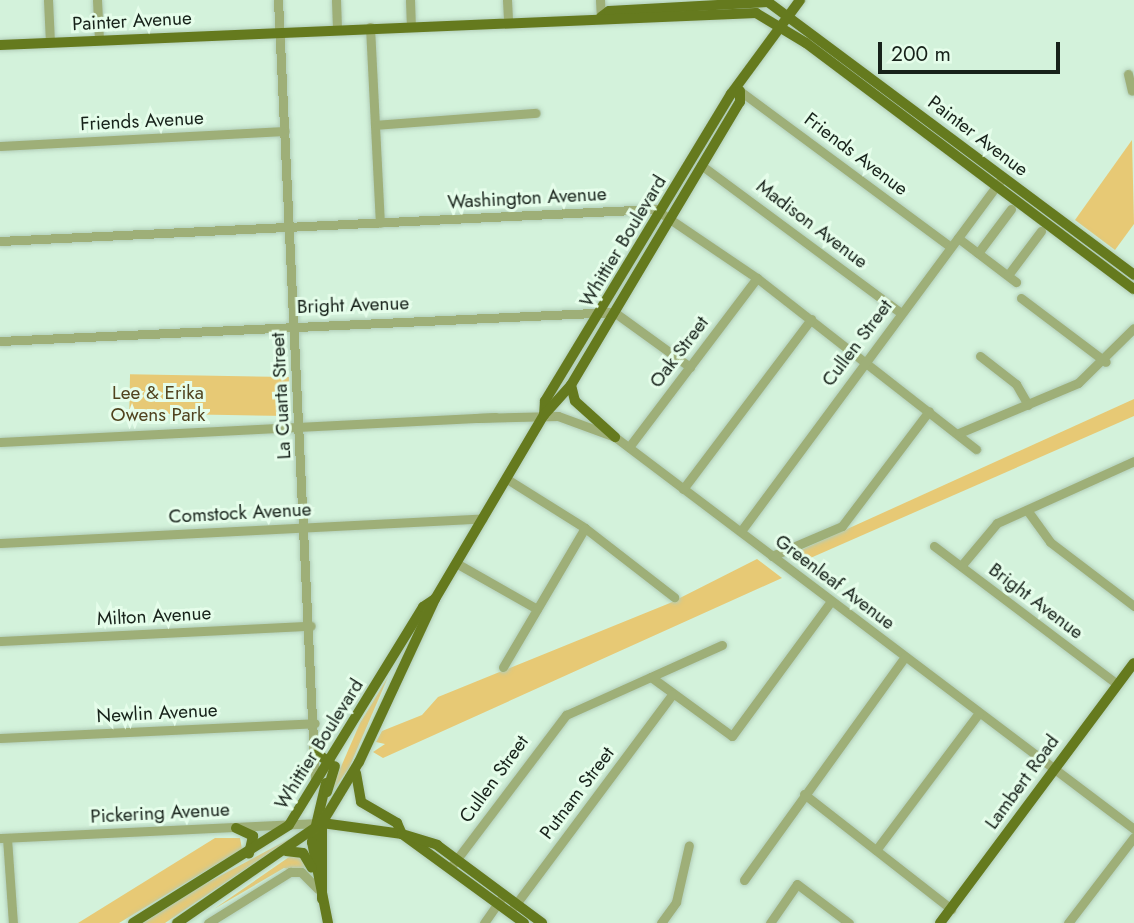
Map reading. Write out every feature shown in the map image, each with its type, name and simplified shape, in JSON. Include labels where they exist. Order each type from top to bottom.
[{"type":"main road","points":[[786,0],[786,13]]},
{"type":"main road","name":"Whittier Boulevard","points":[[544,415],[545,401],[666,214],[701,165],[740,102],[740,91],[778,25],[800,0]]},
{"type":"main road","name":"Painter Avenue","points":[[0,45],[508,19],[601,17],[609,11],[768,1],[977,158],[1000,181],[1134,289]]},
{"type":"main road","name":"Painter Avenue","points":[[688,7],[755,13],[778,25],[944,145],[1134,275]]},
{"type":"main road","name":"Whittier Boulevard","points":[[177,923],[286,851],[316,825],[359,762],[435,599],[544,415],[571,386],[614,312],[731,94],[740,91]]},
{"type":"main road","points":[[944,145],[977,158]]},
{"type":"main road","points":[[571,386],[575,401],[615,436]]},
{"type":"main road","name":"Whittier Boulevard","points":[[133,923],[249,854],[289,825],[332,764],[423,607],[435,599]]},
{"type":"main road","name":"Lambert Road","points":[[940,923],[1134,663]]},
{"type":"main road","points":[[314,873],[316,825],[332,764],[317,754]]},
{"type":"main road","points":[[359,762],[354,785],[361,802],[397,823],[402,834]]},
{"type":"main road","points":[[316,825],[421,835],[513,908],[542,923]]},
{"type":"main road","points":[[316,825],[320,894]]},
{"type":"main road","points":[[236,828],[253,836],[249,854]]},
{"type":"main road","points":[[286,851],[303,853],[314,873],[328,923]]},
{"type":"main road","points":[[513,908],[524,923]]},
{"type":"street","points":[[48,0],[50,42]]},
{"type":"street","points":[[97,0],[99,40]]},
{"type":"street","name":"La Cuarta Street","points":[[278,0],[317,754],[315,790]]},
{"type":"street","points":[[336,0],[337,29]]},
{"type":"street","points":[[410,0],[411,25]]},
{"type":"street","points":[[507,0],[508,19]]},
{"type":"street","points":[[600,0],[601,17]]},
{"type":"street","points":[[370,27],[380,223]]},
{"type":"street","points":[[1128,75],[1132,91]]},
{"type":"street","name":"Friends Avenue","points":[[740,91],[951,247]]},
{"type":"street","points":[[375,125],[536,113]]},
{"type":"street","name":"Friends Avenue","points":[[0,146],[285,131]]},
{"type":"street","name":"Madison Avenue","points":[[701,165],[901,313]]},
{"type":"street","name":"Cullen Street","points":[[741,531],[1000,181]]},
{"type":"street","points":[[978,253],[1011,209]]},
{"type":"street","points":[[666,214],[866,359],[976,449]]},
{"type":"street","name":"Washington Avenue","points":[[0,241],[380,223],[666,214]]},
{"type":"street","points":[[1008,275],[1041,232]]},
{"type":"street","points":[[958,238],[1016,282]]},
{"type":"street","name":"Oak Street","points":[[629,447],[757,278]]},
{"type":"street","points":[[1021,298],[1106,362]]},
{"type":"street","points":[[614,312],[690,367]]},
{"type":"street","name":"Bright Avenue","points":[[0,341],[614,312]]},
{"type":"street","points":[[683,489],[811,319]]},
{"type":"street","points":[[959,433],[1028,405],[1106,362],[1134,328]]},
{"type":"street","points":[[980,356],[1016,384],[1028,405]]},
{"type":"street","points":[[772,556],[842,526],[929,411]]},
{"type":"street","name":"Greenleaf Avenue","points":[[0,442],[544,415],[615,436],[1134,829]]},
{"type":"street","points":[[961,566],[997,523],[1134,461]]},
{"type":"street","points":[[506,479],[585,528],[674,597]]},
{"type":"street","points":[[1027,510],[1050,542],[1134,606]]},
{"type":"street","name":"Comstock Avenue","points":[[0,543],[482,519]]},
{"type":"street","points":[[503,667],[585,528]]},
{"type":"street","name":"Bright Avenue","points":[[934,546],[1117,684]]},
{"type":"street","points":[[456,563],[537,609]]},
{"type":"street","points":[[650,677],[732,736],[831,601]]},
{"type":"street","name":"Milton Avenue","points":[[0,642],[311,626]]},
{"type":"street","name":"Cullen Street","points":[[454,863],[566,715],[722,645]]},
{"type":"street","points":[[744,880],[905,657]]},
{"type":"street","name":"Putnam Street","points":[[513,908],[673,695]]},
{"type":"street","points":[[876,850],[979,713]]},
{"type":"street","name":"Newlin Avenue","points":[[0,738],[315,723]]},
{"type":"street","points":[[804,794],[951,909]]},
{"type":"street","name":"Pickering Avenue","points":[[4,838],[316,825]]},
{"type":"street","points":[[1068,923],[1134,837]]},
{"type":"street","points":[[4,838],[13,923]]},
{"type":"street","points":[[660,923],[676,902],[689,845]]},
{"type":"street","points":[[206,905],[211,921],[290,872],[301,872],[320,894]]},
{"type":"street","points":[[769,923],[797,884],[849,923]]},
{"type":"street","points":[[484,923],[501,899]]},
{"type":"green space","points":[[1132,140],[1134,224],[1115,250],[1075,220]]},
{"type":"green space","name":"Lee & Erika Owens Park","points":[[130,374],[289,377],[288,416],[129,413]]},
{"type":"green space","points":[[1134,399],[1134,416],[799,563],[792,554]]},
{"type":"green space","points":[[757,559],[782,578],[383,758],[373,752],[385,744],[376,742],[382,731],[422,715],[438,697],[670,603]]},
{"type":"green space","points":[[388,677],[349,768],[327,799],[360,723]]},
{"type":"green space","points":[[293,837],[165,923],[143,923],[201,886]]},
{"type":"green space","points":[[215,838],[240,838],[242,849],[119,923],[78,923]]},
{"type":"green space","points":[[292,855],[302,857],[309,874],[284,868],[214,909]]}]
